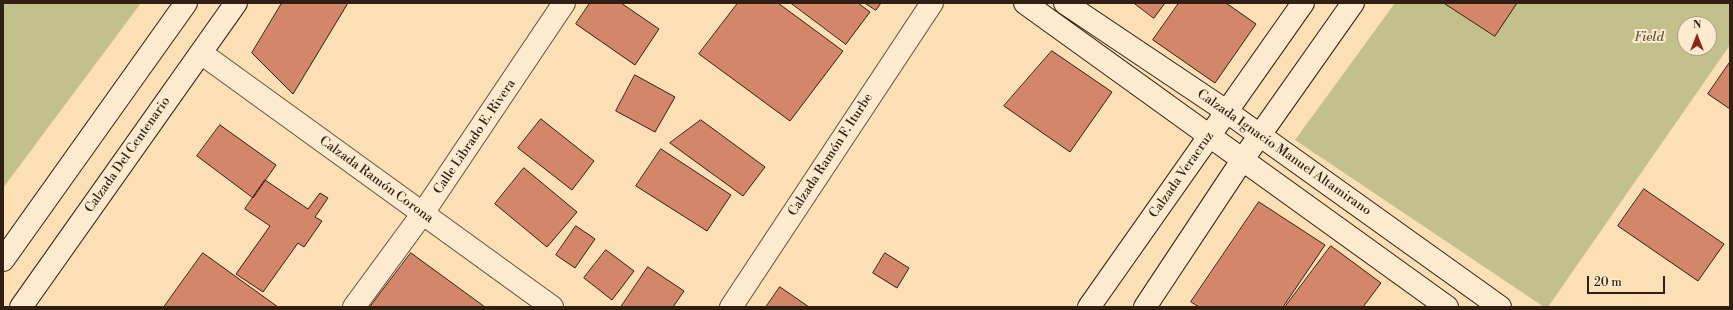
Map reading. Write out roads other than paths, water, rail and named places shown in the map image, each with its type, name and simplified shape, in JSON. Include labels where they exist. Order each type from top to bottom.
[{"type":"street","points":[[3,260],[186,3]]},
{"type":"street","name":"Calzada Del Centenario","points":[[21,307],[236,3]]},
{"type":"street","name":"Calle Librado E. Rivera","points":[[354,307],[423,213],[564,3]]},
{"type":"street","name":"Calzada Ramón F. Iturbe","points":[[731,307],[932,3]]},
{"type":"street","points":[[1025,3],[1447,307]]},
{"type":"street","name":"Calzada Ignacio Manuel Altamirano","points":[[1065,3],[1226,111],[1500,307]]},
{"type":"street","name":"Calzada Veracruz","points":[[1089,307],[1303,3]]},
{"type":"street","points":[[1145,307],[1243,159],[1352,3]]},
{"type":"street","name":"Calzada Ramón Corona","points":[[200,53],[552,307]]},
{"type":"park label","name":"Field","points":[[1649,38]]}]
